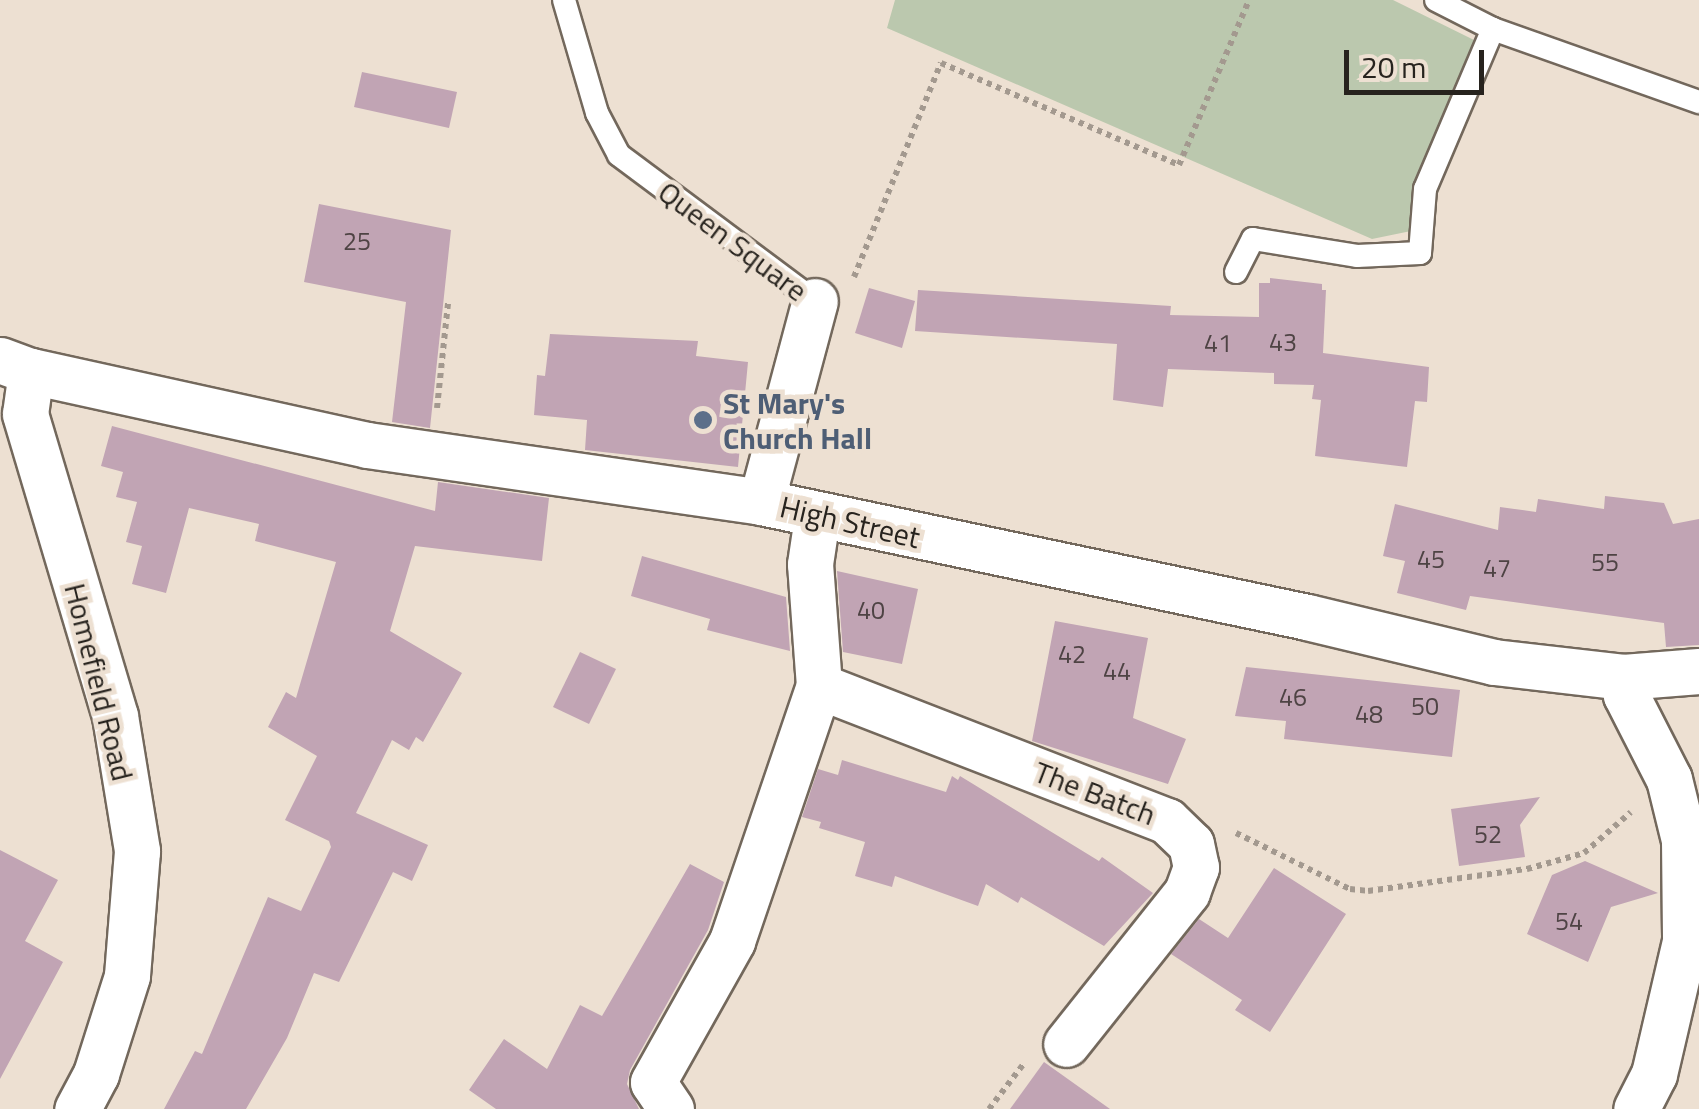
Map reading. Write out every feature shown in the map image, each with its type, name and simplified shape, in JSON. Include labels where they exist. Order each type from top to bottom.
[{"type":"street","name":"Queen Square","points":[[761,502],[834,290]]},
{"type":"street","name":"High Street","points":[[15,365],[367,445],[761,502],[818,517],[1308,616],[1494,662],[1623,677],[1699,671]]},
{"type":"street","name":"Homefield Road","points":[[15,365],[25,414],[114,716],[137,851],[127,976],[96,1074],[77,1109]]},
{"type":"street","points":[[671,1109],[653,1082],[732,940],[819,686],[810,564],[818,517]]},
{"type":"street","points":[[1623,677],[1626,695],[1669,779],[1684,840],[1685,942],[1654,1074],[1636,1109]]},
{"type":"street","name":"The Batch","points":[[819,686],[1167,821],[1192,844],[1196,867],[1187,892],[1066,1044]]},
{"type":"lane","name":"Queen Square","points":[[564,0],[596,114],[619,155],[834,290]]},
{"type":"lane","points":[[1436,0],[1493,29],[1699,102]]},
{"type":"lane","points":[[1236,272],[1253,239],[1357,256],[1420,253],[1426,188],[1493,29]]},
{"type":"path","points":[[834,290],[941,63],[1179,165],[1249,0]]},
{"type":"path","points":[[432,454],[448,303]]},
{"type":"path","points":[[1192,844],[1240,832],[1350,889],[1528,869],[1584,854],[1669,779]]},
{"type":"green space","points":[[895,0],[1393,0],[1474,40],[1415,192],[1411,231],[1372,239],[887,28]]},
{"type":"building","points":[[362,72],[457,92],[449,128],[354,107]]},
{"type":"building","points":[[319,204],[451,230],[430,428],[392,422],[406,302],[304,282]]},
{"type":"building","points":[[1270,278],[1322,284],[1322,290],[1326,290],[1323,353],[1429,367],[1427,402],[1415,401],[1407,467],[1315,456],[1321,400],[1312,399],[1314,385],[1274,384],[1274,373],[1168,369],[1163,407],[1113,400],[1117,344],[915,331],[918,290],[1171,306],[1170,315],[1259,317],[1259,283],[1270,283]]},
{"type":"building","points":[[869,288],[915,301],[902,348],[855,333]]},
{"type":"building","points":[[550,334],[698,341],[696,356],[748,362],[738,467],[585,450],[587,420],[534,415],[537,375],[545,376]]},
{"type":"building","points":[[112,426],[435,511],[438,482],[549,498],[542,561],[415,546],[390,631],[462,673],[423,742],[416,737],[409,750],[392,740],[356,813],[428,845],[412,881],[393,872],[339,982],[314,973],[287,1038],[246,1109],[164,1109],[195,1051],[202,1054],[268,897],[301,911],[331,847],[329,841],[285,820],[317,756],[268,727],[286,692],[296,698],[336,562],[255,541],[259,524],[189,508],[166,593],[132,584],[142,546],[126,542],[137,502],[116,497],[123,472],[101,466]]},
{"type":"building","points":[[1605,496],[1664,503],[1673,524],[1699,519],[1699,645],[1666,647],[1664,623],[1470,596],[1466,610],[1397,593],[1405,561],[1383,556],[1395,504],[1498,530],[1500,507],[1536,512],[1538,499],[1604,509]]},
{"type":"building","points":[[642,556],[786,597],[790,651],[707,630],[710,619],[631,596]]},
{"type":"building","points":[[837,571],[918,589],[902,664],[843,652]]},
{"type":"building","points":[[1055,621],[1148,638],[1133,718],[1186,739],[1168,784],[1032,741]]},
{"type":"building","points":[[580,652],[616,669],[589,724],[553,707]]},
{"type":"building","points":[[1246,667],[1460,690],[1452,757],[1284,739],[1286,721],[1235,716]]},
{"type":"building","points":[[842,760],[946,792],[952,776],[958,780],[960,776],[1099,861],[1102,857],[1153,893],[1104,946],[1021,897],[1018,903],[986,884],[978,906],[895,876],[892,887],[855,876],[865,842],[819,828],[821,822],[802,817],[818,769],[838,775]]},
{"type":"building","points":[[1540,797],[1520,825],[1525,857],[1459,866],[1451,809]]},
{"type":"building","points":[[0,850],[58,880],[25,941],[63,962],[0,1079]]},
{"type":"building","points":[[1585,861],[1658,893],[1611,907],[1588,962],[1527,934],[1552,875]]},
{"type":"building","points":[[690,864],[724,882],[708,930],[630,1070],[627,1084],[639,1109],[496,1109],[469,1090],[504,1039],[547,1069],[580,1005],[602,1016]]},
{"type":"building","points":[[1274,868],[1346,914],[1270,1032],[1235,1010],[1242,1000],[1171,954],[1199,919],[1228,938]]},
{"type":"building","points":[[1044,1062],[1110,1109],[1010,1109]]},
{"type":"place","name":"St Mary's Church Hall","points":[[703,420]]}]
